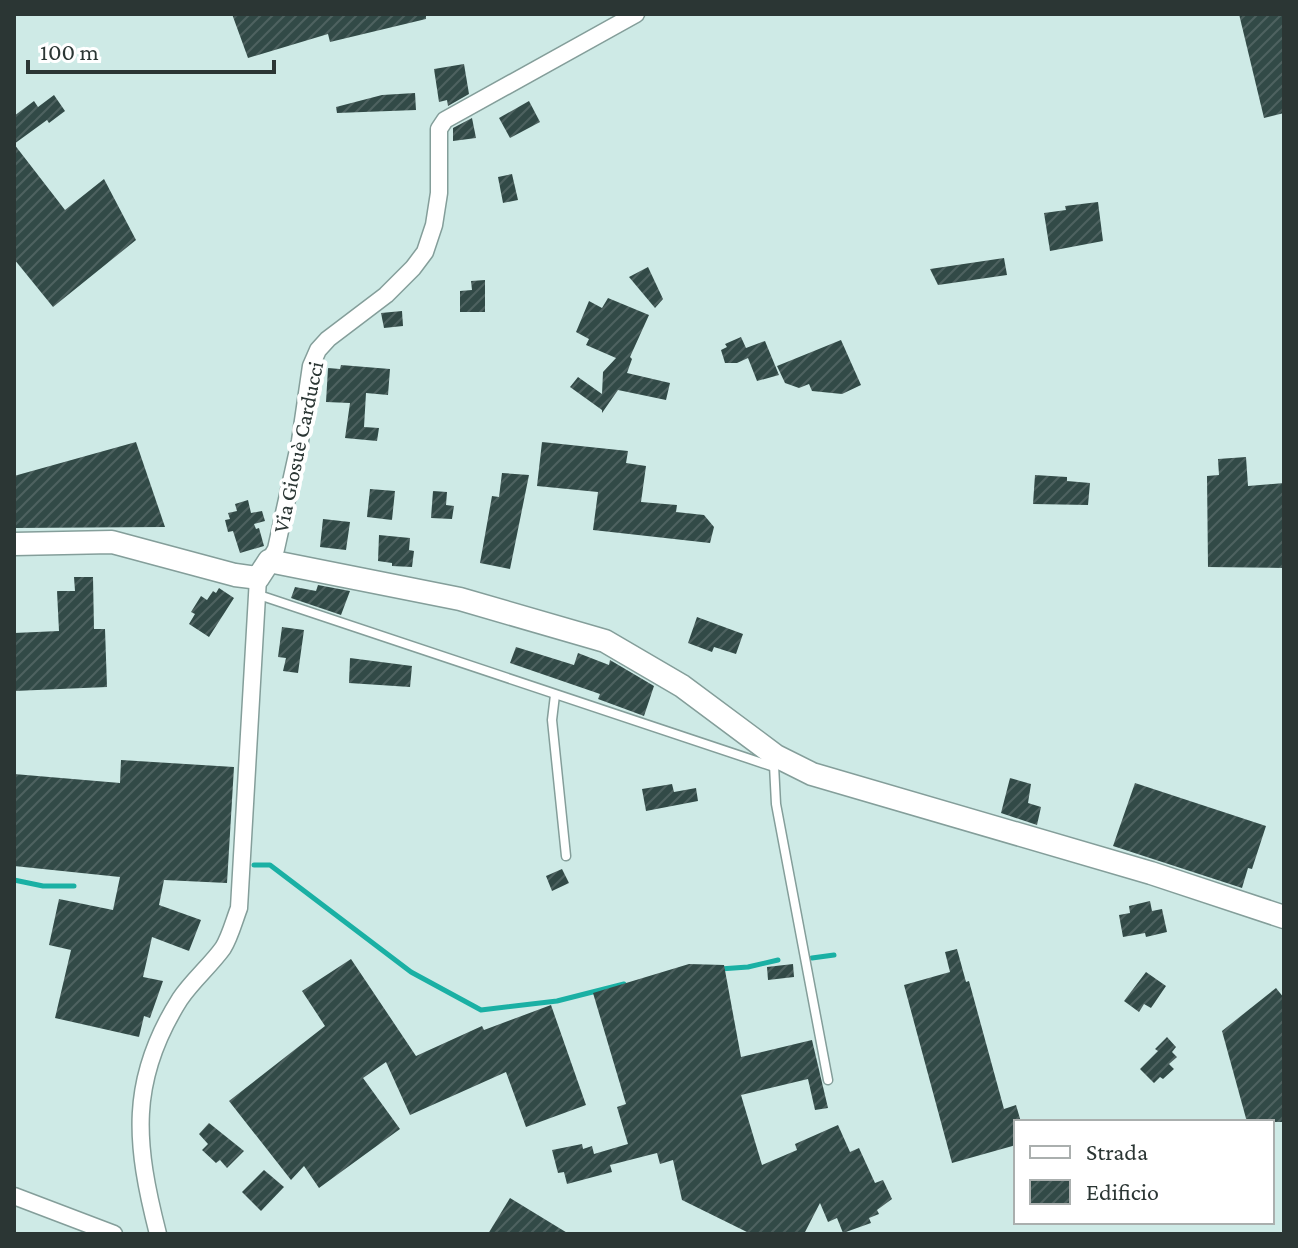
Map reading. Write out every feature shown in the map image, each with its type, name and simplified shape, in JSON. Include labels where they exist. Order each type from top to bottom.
[{"type":"street","name":"Via Giosuè Carducci","points":[[158,1234],[140,1141],[140,1100],[154,1044],[181,997],[225,945],[239,908],[261,578],[276,549],[300,441],[311,366],[318,350],[328,339],[386,295],[425,252],[436,214],[439,129],[445,120],[636,14]]},
{"type":"street","points":[[14,544],[112,542],[235,575],[460,599],[605,641],[682,686],[775,762],[1151,873],[1284,917]]},
{"type":"street","points":[[14,1196],[77,1228],[114,1234]]},
{"type":"lane","points":[[261,578],[555,695],[775,762],[776,804],[828,1080]]},
{"type":"lane","points":[[555,695],[552,720],[566,856]]},
{"type":"building","points":[[232,14],[426,14],[426,19],[330,42],[328,34],[248,58]]},
{"type":"building","points":[[1239,14],[1284,14],[1284,113],[1264,118]]},
{"type":"building","points":[[464,64],[469,94],[448,106],[447,100],[439,102],[434,69]]},
{"type":"building","points":[[415,93],[416,110],[337,113],[336,107],[382,95]]},
{"type":"building","points":[[54,95],[65,111],[14,144],[14,116],[34,101],[38,107]]},
{"type":"building","points":[[529,101],[540,122],[510,138],[499,118]]},
{"type":"building","points":[[472,118],[476,138],[453,141],[453,128]]},
{"type":"building","points":[[14,144],[65,210],[104,179],[136,240],[53,307],[14,259]]},
{"type":"building","points":[[512,174],[518,200],[503,203],[498,177]]},
{"type":"building","points":[[1098,202],[1103,241],[1050,251],[1044,213],[1066,210],[1065,206]]},
{"type":"building","points":[[1004,258],[1007,275],[938,285],[930,269]]},
{"type":"building","points":[[648,267],[663,299],[655,308],[629,277]]},
{"type":"building","points":[[485,280],[485,312],[460,312],[460,291],[472,290],[471,281]]},
{"type":"building","points":[[608,298],[649,315],[630,357],[627,373],[670,383],[666,400],[618,390],[602,413],[570,387],[578,377],[602,394],[603,372],[616,358],[586,345],[589,339],[576,332],[589,301],[602,308]]},
{"type":"building","points":[[402,311],[403,326],[384,328],[381,313]]},
{"type":"building","points":[[741,337],[746,348],[765,341],[779,375],[757,381],[748,358],[737,363],[725,363],[721,350],[727,347],[725,344]]},
{"type":"building","points":[[841,340],[861,385],[842,394],[812,391],[809,384],[799,388],[785,383],[777,366]]},
{"type":"building","points":[[341,365],[390,369],[388,395],[366,393],[364,427],[379,428],[377,441],[345,438],[350,403],[326,402],[328,368],[340,369]]},
{"type":"building","points":[[136,442],[165,527],[14,528],[14,476]]},
{"type":"building","points":[[542,442],[628,451],[626,463],[646,466],[641,502],[677,505],[676,512],[704,515],[714,527],[710,543],[593,530],[598,492],[537,486]]},
{"type":"building","points":[[1246,457],[1248,486],[1284,483],[1284,568],[1208,567],[1207,476],[1219,475],[1218,459]]},
{"type":"building","points":[[502,473],[529,475],[510,569],[480,563],[492,496],[499,497]]},
{"type":"building","points":[[1035,475],[1067,477],[1067,481],[1090,483],[1088,505],[1033,504]]},
{"type":"building","points":[[370,489],[395,491],[392,520],[367,517]]},
{"type":"building","points":[[433,491],[447,492],[446,505],[454,506],[452,519],[431,518]]},
{"type":"building","points":[[248,500],[251,513],[262,511],[265,521],[254,524],[256,529],[259,528],[264,546],[240,553],[233,531],[228,532],[225,520],[230,519],[228,513],[237,511],[235,504]]},
{"type":"building","points":[[323,519],[350,522],[346,550],[320,547]]},
{"type":"building","points":[[379,535],[410,538],[409,550],[414,551],[412,567],[392,566],[392,563],[378,561]]},
{"type":"building","points":[[74,577],[93,577],[94,629],[105,629],[107,687],[14,691],[14,633],[59,631],[57,591],[75,591]]},
{"type":"building","points":[[318,585],[350,591],[341,615],[291,598],[295,587],[316,591]]},
{"type":"building","points":[[219,588],[234,598],[209,637],[189,624],[195,614],[191,612],[201,596],[207,600]]},
{"type":"building","points":[[697,617],[743,634],[736,654],[714,647],[712,652],[688,643]]},
{"type":"building","points":[[282,627],[304,630],[298,673],[283,671],[286,658],[278,657]]},
{"type":"building","points":[[516,647],[574,665],[578,653],[609,665],[610,660],[654,686],[644,716],[598,699],[600,694],[510,663]]},
{"type":"building","points":[[350,658],[412,666],[410,687],[349,683]]},
{"type":"building","points":[[121,760],[234,767],[227,883],[164,880],[159,905],[201,920],[189,951],[152,937],[143,977],[163,981],[150,1018],[144,1016],[139,1037],[55,1018],[71,950],[49,945],[59,899],[113,910],[120,877],[14,866],[14,774],[120,783]]},
{"type":"building","points":[[1010,778],[1031,784],[1028,803],[1041,807],[1037,825],[1001,813]]},
{"type":"building","points":[[1135,783],[1266,826],[1252,869],[1248,868],[1242,888],[1113,846]]},
{"type":"building","points":[[672,784],[674,792],[696,788],[698,801],[646,811],[642,789]]},
{"type":"building","points":[[562,869],[569,883],[552,891],[546,876]]},
{"type":"building","points":[[1150,901],[1152,911],[1162,909],[1167,932],[1146,937],[1145,933],[1123,937],[1119,915],[1130,913],[1129,906]]},
{"type":"building","points":[[957,949],[966,982],[969,981],[1004,1109],[1016,1105],[1020,1120],[1014,1120],[1014,1146],[952,1163],[904,985],[950,972],[945,952]]},
{"type":"building","points":[[351,959],[416,1056],[482,1026],[484,1030],[551,1005],[586,1105],[526,1127],[506,1072],[410,1115],[386,1062],[363,1078],[400,1129],[319,1188],[304,1166],[291,1180],[229,1101],[325,1026],[302,991]]},
{"type":"building","points":[[689,964],[724,965],[741,1057],[812,1040],[828,1108],[815,1110],[808,1079],[741,1095],[762,1165],[797,1150],[795,1144],[838,1125],[850,1152],[859,1148],[875,1183],[883,1180],[892,1199],[877,1210],[879,1214],[869,1218],[871,1223],[843,1233],[837,1218],[828,1222],[820,1203],[804,1234],[751,1234],[682,1200],[673,1160],[660,1164],[657,1153],[610,1165],[612,1172],[567,1184],[564,1172],[558,1173],[552,1150],[582,1144],[583,1149],[592,1146],[594,1154],[628,1144],[617,1107],[626,1104],[593,993]]},
{"type":"building","points":[[793,964],[794,977],[768,980],[767,967]]},
{"type":"building","points":[[1146,972],[1166,986],[1151,1008],[1144,1004],[1139,1012],[1124,1001]]},
{"type":"building","points":[[1276,988],[1284,998],[1284,1122],[1246,1120],[1222,1031]]},
{"type":"building","points":[[1167,1037],[1176,1047],[1172,1052],[1177,1057],[1169,1064],[1174,1069],[1154,1083],[1140,1069]]},
{"type":"building","points":[[209,1123],[244,1151],[227,1168],[220,1160],[216,1163],[202,1150],[208,1144],[199,1134]]},
{"type":"building","points":[[264,1170],[284,1187],[261,1211],[242,1192]]},
{"type":"building","points":[[510,1198],[569,1234],[488,1234]]},
{"type":"waterway","points":[[254,865],[270,865],[411,972],[481,1010],[557,1001],[624,984]]},
{"type":"waterway","points":[[14,880],[43,886],[74,886]]},
{"type":"waterway","points":[[812,958],[834,955]]},
{"type":"waterway","points":[[720,969],[778,960]]}]
